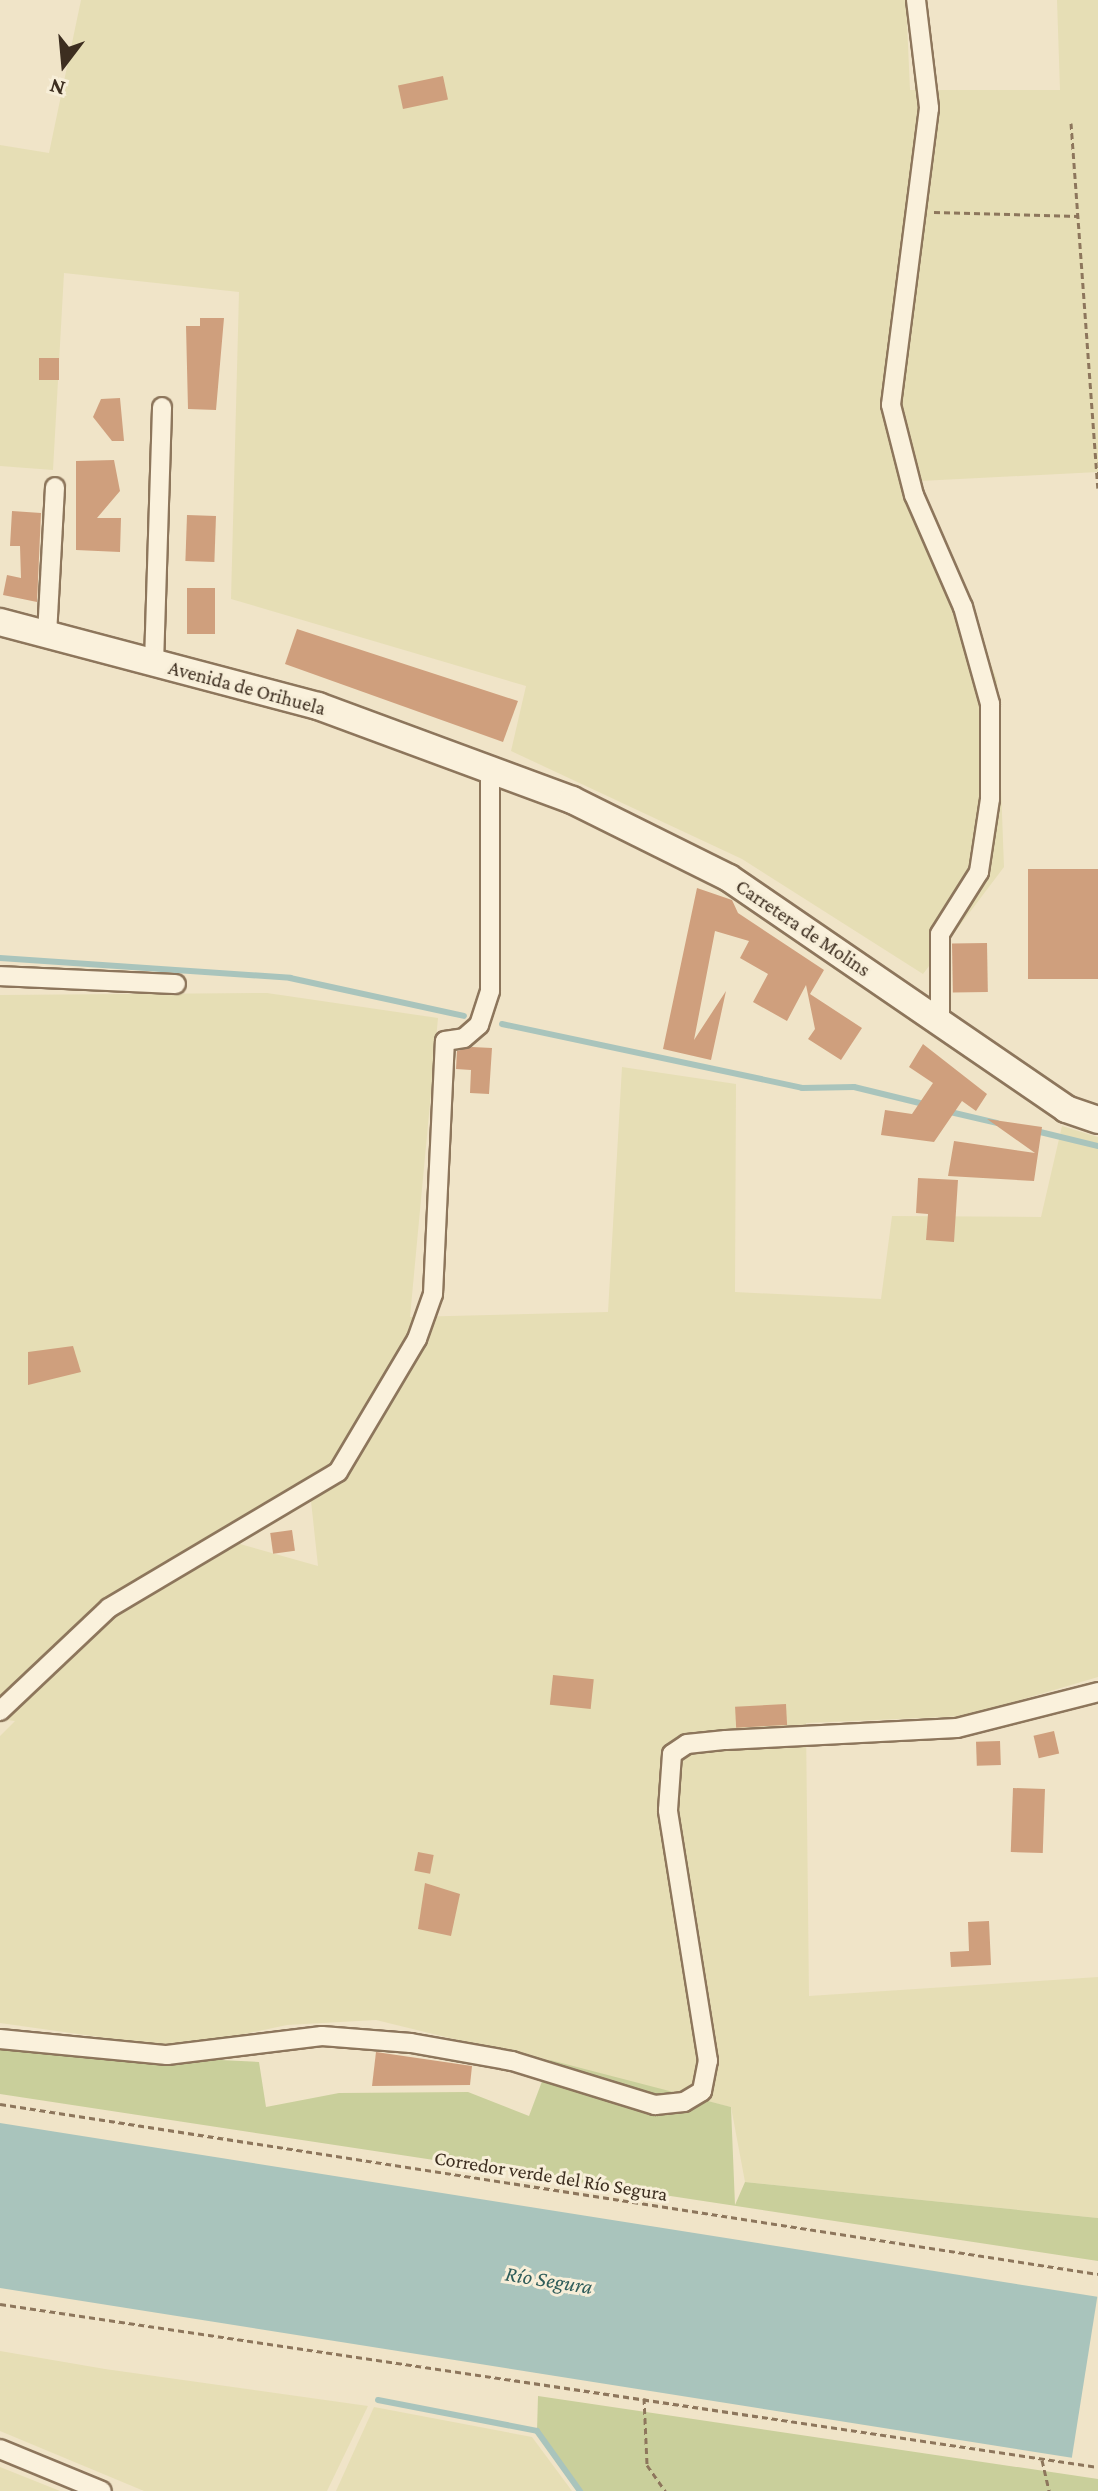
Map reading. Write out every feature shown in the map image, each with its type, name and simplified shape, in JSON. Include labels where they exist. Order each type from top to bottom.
[{"type":"street","points":[[916,0],[929,108],[891,405],[914,495],[963,607],[990,704],[990,799],[979,872],[940,934],[940,1021]]},
{"type":"street","points":[[154,663],[162,407]]},
{"type":"street","points":[[47,635],[55,487]]},
{"type":"street","name":"Avenida de Orihuela","points":[[0,622],[318,706],[490,770]]},
{"type":"street","points":[[0,1711],[109,1608],[338,1472],[417,1339],[433,1294],[445,1041],[479,1025],[490,991],[490,770]]},
{"type":"street","name":"Carretera de Molins","points":[[490,770],[572,800],[729,878],[1066,1109],[1098,1120]]},
{"type":"street","points":[[0,976],[176,984]]},
{"type":"street","points":[[0,2039],[167,2055],[322,2036],[411,2043],[512,2061],[655,2105],[684,2102],[702,2091],[708,2061],[668,1810],[672,1754],[713,1741],[957,1728],[1098,1692]]},
{"type":"street","points":[[0,2449],[102,2491]]},
{"type":"path","points":[[1071,123],[1098,488]]},
{"type":"path","points":[[918,211],[1078,216]]},
{"type":"path","name":"Corredor verde del Río Segura","points":[[0,2104],[1098,2274]]},
{"type":"path","points":[[0,2304],[1098,2467]]},
{"type":"path","points":[[644,2398],[647,2465],[665,2491]]},
{"type":"path","points":[[1042,2458],[1049,2491]]},
{"type":"shaded area","points":[[81,0],[906,0],[910,90],[1060,90],[1057,0],[1098,0],[1098,472],[920,481],[997,680],[1004,867],[923,974],[742,859],[511,751],[526,686],[231,599],[239,292],[64,273],[53,470],[0,466],[0,145],[49,153]]},
{"type":"shaded area","points":[[267,993],[438,1018],[410,1317],[608,1312],[622,1067],[736,1084],[735,1292],[881,1299],[892,1216],[1041,1217],[1062,1126],[1098,1137],[1098,1677],[966,1716],[806,1723],[809,1996],[1098,1977],[1098,2218],[745,2182],[731,2107],[376,2020],[287,2025],[177,2048],[0,2023],[0,1736],[15,1721],[0,1719],[0,995]],"holes":[[[311,1501],[318,1566],[240,1544]]]},
{"type":"shaded area","points":[[0,2351],[368,2406],[327,2491],[144,2491],[0,2431]]},
{"type":"shaded area","points":[[374,2407],[532,2437],[572,2491],[336,2491]]},
{"type":"shaded area","points":[[0,2467],[60,2491],[0,2491]]},
{"type":"green space","points":[[0,2049],[259,2062],[266,2107],[339,2093],[468,2092],[529,2116],[550,2060],[731,2107],[735,2205],[745,2182],[1098,2218],[1098,2261],[0,2094]]},
{"type":"green space","points":[[538,2396],[1098,2479],[1098,2491],[580,2491],[537,2431]]},
{"type":"water","name":"Río Segura","points":[[0,2123],[1097,2297],[1072,2458],[0,2288]]},
{"type":"building","points":[[443,76],[448,99],[403,109],[398,86]]},
{"type":"building","points":[[200,318],[224,318],[216,410],[188,409],[186,326],[200,326]]},
{"type":"building","points":[[39,358],[59,358],[59,380],[39,380]]},
{"type":"building","points":[[120,398],[124,441],[112,441],[93,417],[101,399]]},
{"type":"building","points":[[114,460],[120,491],[97,518],[121,518],[120,552],[76,550],[76,461]]},
{"type":"building","points":[[12,511],[41,513],[37,602],[3,595],[7,575],[21,578],[20,546],[10,546]]},
{"type":"building","points":[[187,515],[216,516],[214,562],[185,561]]},
{"type":"building","points":[[187,588],[215,588],[215,634],[187,634]]},
{"type":"building","points":[[297,629],[518,701],[503,742],[285,664]]},
{"type":"building","points":[[1028,869],[1098,869],[1098,979],[1028,979]]},
{"type":"building","points":[[697,888],[732,900],[738,913],[824,970],[810,994],[862,1028],[841,1060],[808,1039],[815,1029],[806,985],[787,1021],[753,1002],[768,974],[740,958],[749,941],[715,931],[694,1040],[726,991],[711,1060],[663,1049]]},
{"type":"building","points":[[987,943],[988,992],[953,993],[952,944]]},
{"type":"building","points":[[923,1044],[987,1094],[976,1111],[962,1101],[934,1142],[881,1135],[885,1110],[912,1114],[933,1083],[909,1067]]},
{"type":"building","points":[[472,1047],[492,1048],[489,1094],[470,1093],[471,1070],[456,1069],[457,1051]]},
{"type":"building","points":[[987,1119],[1042,1127],[1034,1181],[948,1176],[954,1141],[1035,1153]]},
{"type":"building","points":[[918,1178],[958,1180],[954,1242],[926,1240],[928,1214],[916,1213]]},
{"type":"building","points":[[73,1346],[81,1372],[28,1385],[28,1352]]},
{"type":"building","points":[[292,1530],[295,1551],[273,1554],[270,1533]]},
{"type":"building","points":[[553,1675],[594,1679],[591,1709],[550,1705]]},
{"type":"building","points":[[786,1704],[787,1725],[736,1728],[735,1707]]},
{"type":"building","points":[[1054,1731],[1059,1753],[1039,1758],[1034,1736]]},
{"type":"building","points":[[1000,1741],[1001,1765],[977,1766],[976,1742]]},
{"type":"building","points":[[1013,1788],[1045,1789],[1043,1853],[1011,1852]]},
{"type":"building","points":[[418,1852],[434,1855],[430,1874],[414,1871]]},
{"type":"building","points":[[425,1883],[460,1894],[451,1936],[418,1929]]},
{"type":"building","points":[[989,1921],[991,1965],[951,1967],[950,1952],[969,1951],[968,1922]]},
{"type":"building","points":[[376,2052],[472,2066],[470,2085],[372,2086]]},
{"type":"waterway","points":[[0,958],[290,978],[464,1016]]},
{"type":"waterway","points":[[502,1024],[802,1088],[854,1087],[928,1105]]},
{"type":"waterway","points":[[946,1111],[997,1123]]},
{"type":"waterway","points":[[1036,1131],[1098,1146]]},
{"type":"waterway","points":[[378,2400],[537,2431],[580,2491]]}]
